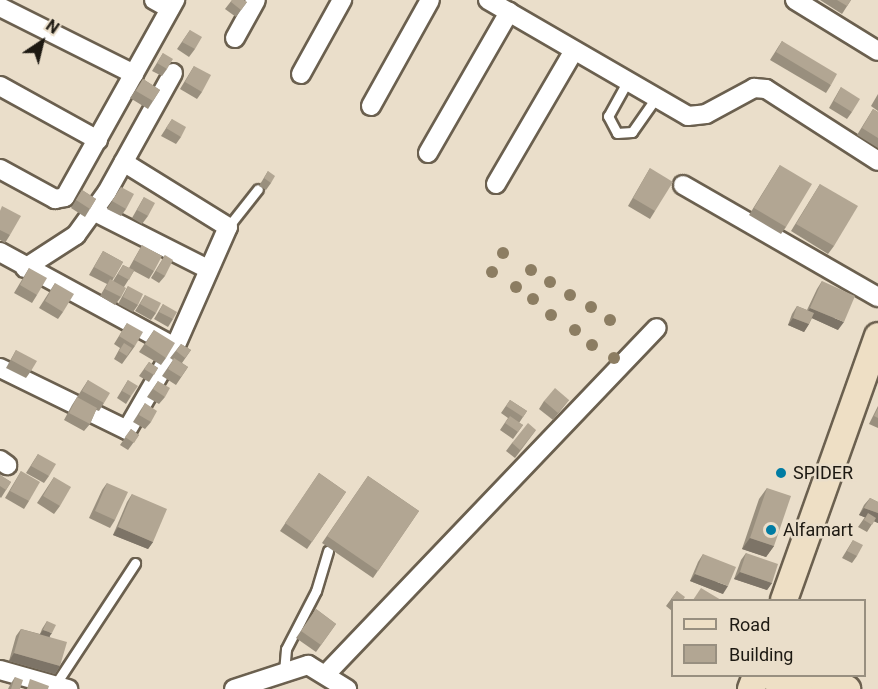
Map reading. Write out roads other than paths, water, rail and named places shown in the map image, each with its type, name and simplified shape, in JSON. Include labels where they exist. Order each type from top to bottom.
[{"type":"main road","points":[[784,599],[878,336]]},
{"type":"main road","points":[[775,677],[812,689]]},
{"type":"main road","points":[[822,677],[847,689]]},
{"type":"street","points":[[0,169],[55,199],[65,197],[173,5],[154,0]]},
{"type":"street","points":[[235,38],[256,0]]},
{"type":"street","points":[[301,74],[342,0]]},
{"type":"street","points":[[371,106],[430,0]]},
{"type":"street","points":[[488,0],[654,101],[688,116],[705,114],[754,88],[766,89],[878,161]]},
{"type":"street","points":[[795,0],[878,51]]},
{"type":"street","points":[[0,7],[134,74]]},
{"type":"street","points":[[428,153],[508,12]]},
{"type":"street","points":[[496,184],[573,52]]},
{"type":"street","points":[[25,268],[76,235],[123,162],[173,73]]},
{"type":"street","points":[[0,86],[98,140]]},
{"type":"street","points":[[0,368],[128,430],[175,347],[206,268],[228,227],[123,162]]},
{"type":"street","points":[[683,185],[878,297]]},
{"type":"street","points":[[93,211],[206,268]]},
{"type":"street","points":[[0,252],[25,268],[175,347]]},
{"type":"street","points":[[327,673],[657,328]]},
{"type":"street","points":[[234,689],[253,685],[308,665],[327,673],[347,689]]},
{"type":"street","points":[[0,670],[62,687]]},
{"type":"lane","points":[[626,84],[608,116],[617,133],[632,132],[654,101]]},
{"type":"lane","points":[[228,227],[258,189]]},
{"type":"lane","points":[[284,672],[286,649],[316,591],[328,551]]},
{"type":"lane","points":[[62,687],[135,562]]},
{"type":"place","name":"SPIDER","points":[[781,473]]},
{"type":"place","name":"Alfamart","points":[[771,530]]}]
